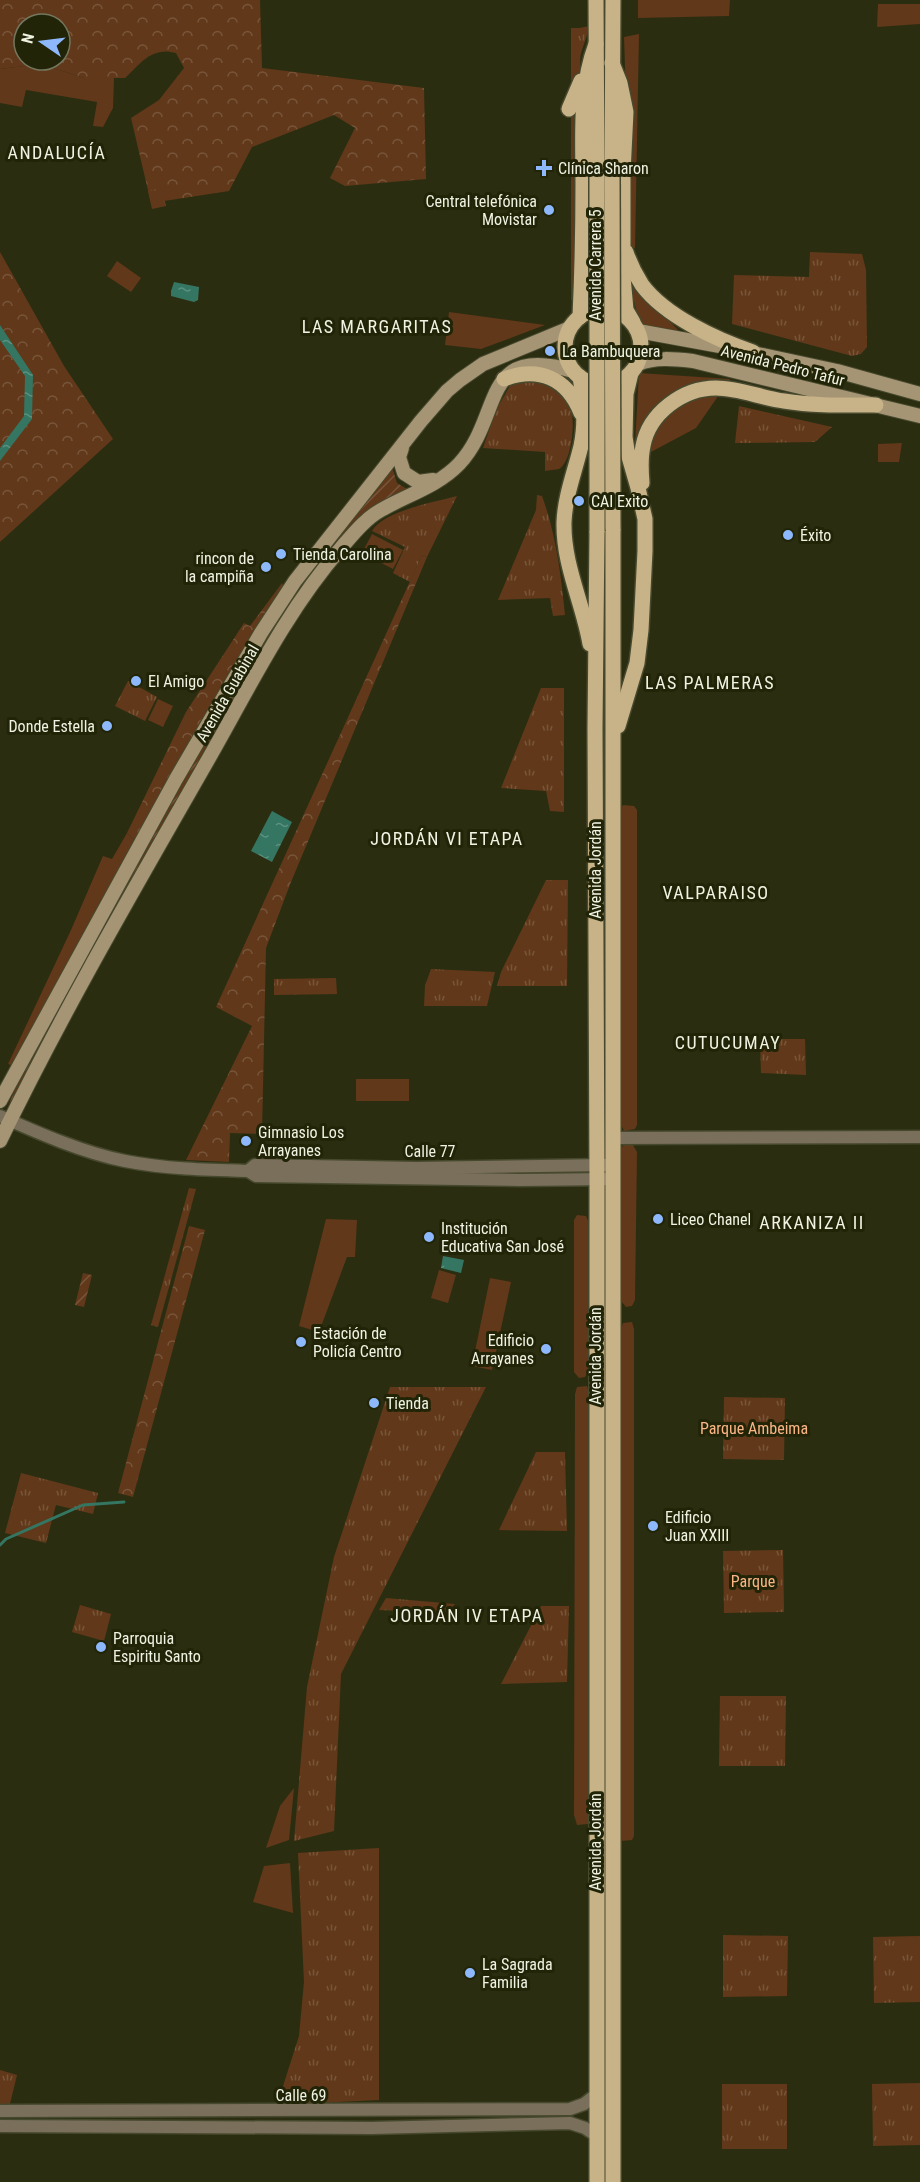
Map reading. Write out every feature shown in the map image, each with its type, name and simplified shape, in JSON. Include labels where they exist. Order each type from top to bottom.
[{"type":"main road","name":"Avenida Carrera 5","points":[[596,0],[597,531]]},
{"type":"main road","name":"Avenida Carrera 5","points":[[613,0],[613,529]]},
{"type":"main road","name":"Avenida Carrera 5","points":[[575,322],[583,275],[582,106],[587,70],[596,44]]},
{"type":"main road","points":[[612,63],[620,83],[626,112],[622,230],[624,299],[626,310],[642,348],[626,394],[627,450],[645,519]]},
{"type":"main road","points":[[569,109],[576,88],[587,70]]},
{"type":"main road","points":[[622,230],[625,250],[633,270],[644,287],[658,301],[710,334],[753,352]]},
{"type":"main road","points":[[582,436],[584,407],[576,374],[565,350],[565,342],[575,322],[598,309],[617,311],[635,327]]},
{"type":"main road","name":"Avenida Guabinal","points":[[0,1101],[176,779],[261,633],[295,580],[447,391],[483,364],[575,322]]},
{"type":"main road","name":"Avenida Pedro Tafur","points":[[635,327],[837,371],[920,394]]},
{"type":"main road","name":"Avenida Pedro Tafur","points":[[634,369],[648,360],[693,361],[920,416]]},
{"type":"main road","points":[[504,379],[514,370],[532,364],[553,365],[576,374],[586,382],[602,386],[618,382],[634,369]]},
{"type":"main road","points":[[504,379],[515,375],[539,374],[561,383],[576,401],[583,424],[565,507],[565,541],[568,567],[591,653],[591,704],[595,728]]},
{"type":"main road","name":"Avenida Guabinal","points":[[0,1141],[5,1118],[34,1072],[161,843],[276,641],[309,588],[366,519],[445,476],[468,454],[504,379]]},
{"type":"main road","points":[[613,759],[618,727],[637,663],[641,637],[645,519],[641,464],[643,445],[654,420],[664,409],[691,391],[717,388],[805,404],[876,405]]},
{"type":"main road","points":[[407,438],[399,457],[404,473],[418,482],[445,476]]},
{"type":"main road","name":"Avenida Jordán","points":[[613,529],[613,2182]]},
{"type":"main road","name":"Avenida Jordán","points":[[597,531],[595,728],[597,2182]]},
{"type":"street","name":"Calle 77","points":[[5,1118],[84,1149],[127,1161],[204,1169],[248,1171],[255,1165],[613,1172]]},
{"type":"street","points":[[613,1138],[920,1137]]},
{"type":"street","name":"Calle 69","points":[[0,2111],[570,2109],[584,2104],[597,2094]]},
{"type":"street","name":"Calle 69","points":[[0,2126],[372,2128],[570,2123],[585,2128],[597,2136]]},
{"type":"green space","points":[[0,0],[260,0],[262,68],[424,88],[426,179],[345,186],[330,178],[355,128],[334,115],[252,147],[229,191],[151,203],[131,118],[159,100],[184,68],[176,53],[168,51],[154,54],[125,78],[84,78],[66,72],[72,72],[72,12],[12,12],[12,68],[0,69]]},
{"type":"green space","points":[[638,0],[730,0],[729,16],[638,18]]},
{"type":"green space","points":[[878,4],[920,4],[920,24],[877,27]]},
{"type":"green space","points":[[590,26],[572,80],[574,29]]},
{"type":"green space","points":[[571,28],[581,28],[575,299],[571,300]]},
{"type":"green space","points":[[639,34],[635,248],[631,247],[624,37]]},
{"type":"green space","points":[[12,68],[12,72],[66,72],[84,78],[114,78],[113,108],[103,127],[93,126],[97,102],[26,90],[22,107],[0,103],[0,69]]},
{"type":"green space","points":[[161,188],[166,206],[152,209],[148,191]]},
{"type":"green space","points":[[0,252],[64,366],[113,439],[0,542]]},
{"type":"green space","points":[[810,252],[862,254],[866,270],[867,347],[861,354],[852,356],[732,324],[734,275],[809,277]]},
{"type":"green space","points":[[117,261],[141,278],[131,292],[107,276]]},
{"type":"green space","points":[[629,280],[681,333],[640,326]]},
{"type":"green space","points":[[449,312],[545,325],[481,349],[445,345]]},
{"type":"green space","points":[[639,373],[730,379],[696,428],[634,461]]},
{"type":"green space","points":[[539,380],[561,395],[572,413],[573,430],[570,449],[559,469],[545,471],[545,452],[483,448],[496,410],[511,384]]},
{"type":"green space","points":[[739,406],[832,427],[815,442],[735,443]]},
{"type":"green space","points":[[902,443],[899,462],[878,462],[878,444]]},
{"type":"green space","points":[[388,470],[393,470],[397,483],[407,489],[367,512],[314,576],[307,572]]},
{"type":"green space","points":[[537,495],[542,496],[551,525],[560,570],[565,615],[553,616],[550,598],[498,600],[536,510]]},
{"type":"green space","points":[[457,496],[427,557],[422,555],[410,582],[393,573],[405,547],[372,531],[378,524],[398,513]]},
{"type":"green space","points":[[372,534],[403,550],[393,569],[362,553]]},
{"type":"green space","points":[[422,555],[427,557],[291,882],[266,948],[262,1134],[230,1133],[229,1162],[186,1160],[252,1026],[216,1007]]},
{"type":"green space","points":[[282,583],[285,590],[134,840],[127,833],[186,712],[244,623],[250,626]]},
{"type":"green space","points":[[293,591],[299,594],[237,693],[141,864],[14,1116],[6,1112],[21,1073],[136,861]]},
{"type":"green space","points":[[128,681],[157,697],[145,721],[115,706]]},
{"type":"green space","points":[[541,688],[564,688],[564,812],[550,811],[546,791],[501,788]]},
{"type":"green space","points":[[158,699],[173,706],[163,727],[148,720]]},
{"type":"green space","points":[[623,805],[634,806],[637,810],[637,1125],[635,1129],[624,1131],[620,1122],[618,813]]},
{"type":"green space","points":[[127,833],[134,840],[13,1066],[8,1064],[103,856],[112,859]]},
{"type":"green space","points":[[546,880],[568,880],[567,986],[497,986],[501,972]]},
{"type":"green space","points":[[431,969],[495,972],[487,1006],[424,1006],[425,986]]},
{"type":"green space","points":[[336,978],[337,994],[274,995],[274,979]]},
{"type":"green space","points":[[760,1039],[805,1039],[806,1075],[761,1073]]},
{"type":"green space","points":[[356,1079],[409,1079],[409,1101],[356,1101]]},
{"type":"green space","points":[[624,1144],[633,1145],[637,1152],[635,1300],[632,1306],[626,1307],[621,1301],[621,1149]]},
{"type":"green space","points":[[189,1188],[196,1189],[158,1327],[151,1325]]},
{"type":"green space","points":[[577,1215],[586,1216],[589,1223],[588,1371],[585,1377],[579,1378],[574,1372],[574,1220]]},
{"type":"green space","points":[[326,1219],[357,1220],[355,1257],[347,1257],[319,1332],[299,1326]]},
{"type":"green space","points":[[189,1226],[205,1230],[133,1497],[118,1493]]},
{"type":"green space","points":[[439,1270],[456,1275],[448,1303],[431,1298]]},
{"type":"green space","points":[[83,1273],[92,1275],[84,1307],[75,1305]]},
{"type":"green space","points":[[490,1278],[511,1282],[492,1370],[472,1366]]},
{"type":"green space","points":[[632,1322],[634,1329],[634,1836],[632,1840],[621,1841],[617,1833],[621,1330],[623,1323]]},
{"type":"green space","points":[[587,1386],[589,1393],[590,1812],[588,1824],[577,1825],[574,1815],[575,1394],[577,1387]]},
{"type":"green space","points":[[390,1387],[486,1387],[341,1674],[334,1831],[294,1841],[307,1687],[334,1557]]},
{"type":"green space","name":"Parque Ambeima","points":[[724,1397],[785,1398],[784,1460],[723,1459]]},
{"type":"green space","points":[[536,1452],[565,1452],[567,1531],[499,1530]]},
{"type":"green space","points":[[21,1473],[98,1493],[93,1514],[56,1505],[46,1543],[5,1533]]},
{"type":"green space","name":"Parque","points":[[783,1550],[784,1612],[724,1613],[723,1551]]},
{"type":"green space","points":[[386,1598],[455,1604],[447,1613],[379,1610]]},
{"type":"green space","points":[[80,1605],[111,1614],[104,1641],[72,1632]]},
{"type":"green space","points":[[541,1606],[569,1606],[567,1682],[501,1684]]},
{"type":"green space","points":[[720,1696],[786,1696],[785,1766],[719,1766]]},
{"type":"green space","points":[[294,1788],[289,1840],[266,1848],[280,1806]]},
{"type":"green space","points":[[379,1848],[379,2100],[277,2105],[299,2036],[304,1982],[298,1853]]},
{"type":"green space","points":[[290,1863],[293,1913],[253,1902],[264,1866]]},
{"type":"green space","points":[[723,1935],[788,1936],[787,1996],[723,1997]]},
{"type":"green space","points":[[920,1936],[920,2002],[874,2003],[873,1937]]},
{"type":"green space","points":[[0,2070],[17,2075],[9,2108],[0,2108]]},
{"type":"green space","points":[[920,2083],[920,2145],[873,2146],[872,2084]]},
{"type":"green space","points":[[722,2084],[787,2084],[787,2149],[722,2149]]},
{"type":"water","points":[[174,282],[199,287],[198,300],[194,302],[171,296]]},
{"type":"water","points":[[0,325],[33,375],[32,419],[0,461],[0,448],[24,416],[25,376],[0,340]]},
{"type":"water","points":[[272,811],[292,822],[272,862],[251,851]]},
{"type":"water","points":[[443,1256],[464,1260],[461,1273],[441,1268]]},
{"type":"waterway","points":[[0,1545],[6,1539],[83,1505],[124,1502]]},
{"type":"place","name":"Clínica Sharon","points":[[544,168]]},
{"type":"place","name":"Central telefónica Movistar","points":[[549,210]]},
{"type":"place","name":"La Bambuquera","points":[[550,351]]},
{"type":"place","name":"CAI Exito","points":[[579,501]]},
{"type":"place","name":"Éxito","points":[[788,535]]},
{"type":"place","name":"Tienda Carolina","points":[[281,554]]},
{"type":"place","name":"rincon de la campiña","points":[[266,567]]},
{"type":"place","name":"El Amigo","points":[[136,681]]},
{"type":"place","name":"Donde Estella","points":[[107,726]]},
{"type":"place","name":"Gimnasio Los Arrayanes","points":[[246,1141]]},
{"type":"place","name":"Liceo Chanel","points":[[658,1219]]},
{"type":"place","name":"Institución Educativa San José","points":[[429,1237]]},
{"type":"place","name":"Estación de Policía Centro","points":[[301,1342]]},
{"type":"place","name":"Edificio Arrayanes","points":[[546,1349]]},
{"type":"place","name":"Tienda","points":[[374,1403]]},
{"type":"place","name":"Edificio Juan XXIII","points":[[653,1526]]},
{"type":"place","name":"Parroquia Espiritu Santo","points":[[101,1647]]},
{"type":"place","name":"La Sagrada Familia","points":[[470,1973]]},
{"type":"district","name":"ANDALUCÍA","points":[[57,153]]},
{"type":"district","name":"LAS MARGARITAS","points":[[377,327]]},
{"type":"district","name":"LAS PALMERAS","points":[[710,683]]},
{"type":"district","name":"JORDÁN VI ETAPA","points":[[447,839]]},
{"type":"district","name":"VALPARAISO","points":[[716,893]]},
{"type":"district","name":"CUTUCUMAY","points":[[728,1043]]},
{"type":"district","name":"ARKANIZA II","points":[[812,1223]]},
{"type":"district","name":"JORDÁN IV ETAPA","points":[[467,1616]]}]
